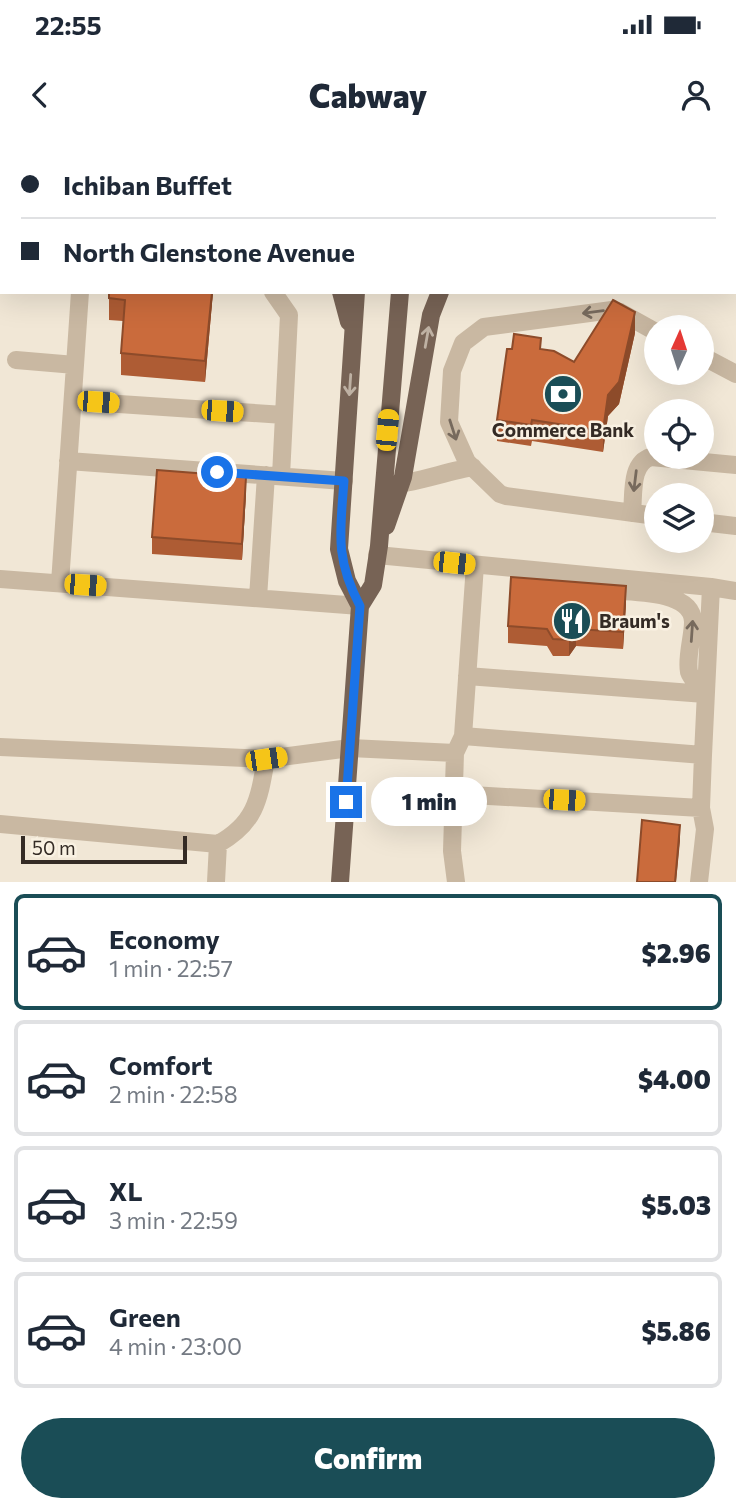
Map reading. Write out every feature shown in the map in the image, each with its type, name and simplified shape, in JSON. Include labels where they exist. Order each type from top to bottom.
[{"type":"main road","points":[[342,294],[348,309],[353,346]]},
{"type":"main road","points":[[356,294],[339,550],[347,581],[360,606]]},
{"type":"main road","points":[[340,882],[360,606],[373,585],[378,550],[400,294]]},
{"type":"main road","points":[[378,550],[401,485],[431,315],[439,294]]},
{"type":"lane","points":[[60,583],[80,294]]},
{"type":"lane","points":[[258,598],[273,476],[284,415],[289,315],[274,294]]},
{"type":"lane","points":[[644,325],[612,310],[484,327],[470,335],[456,354],[452,371],[449,422],[453,436],[472,467],[500,494],[644,514]]},
{"type":"lane","points":[[16,360],[75,365]]},
{"type":"lane","points":[[714,362],[736,373]]},
{"type":"lane","points":[[74,401],[284,415]]},
{"type":"lane","points":[[632,513],[637,466],[643,459],[651,457],[736,465]]},
{"type":"lane","points":[[68,461],[344,481]]},
{"type":"lane","points":[[382,485],[401,485],[421,477],[472,467]]},
{"type":"lane","points":[[714,523],[736,526]]},
{"type":"lane","points":[[378,550],[500,568],[711,587],[736,592]]},
{"type":"lane","points":[[456,882],[452,851],[455,753],[463,736],[475,565]]},
{"type":"lane","points":[[500,568],[516,582],[650,594],[683,603],[693,619],[689,673],[705,694]]},
{"type":"lane","points":[[0,579],[360,606]]},
{"type":"lane","points":[[699,882],[705,830],[701,808],[711,587]]},
{"type":"lane","points":[[467,676],[705,694]]},
{"type":"lane","points":[[463,736],[703,755]]},
{"type":"lane","points":[[0,747],[266,759],[350,748],[455,753]]},
{"type":"lane","points":[[0,824],[218,844],[233,835],[251,817],[266,759]]},
{"type":"lane","points":[[454,794],[701,808]]},
{"type":"lane","points":[[216,882],[218,844]]},
{"type":"building","points":[[109,294],[212,294],[205,361],[121,353],[125,300],[109,298]]},
{"type":"building","name":"Commerce Bank","points":[[613,300],[635,312],[619,382],[608,395],[603,431],[532,420],[531,425],[497,420],[507,349],[512,349],[514,334],[541,338],[540,349],[554,351],[574,362]]},
{"type":"building","points":[[157,470],[246,477],[242,544],[152,537]]},
{"type":"building","points":[[511,577],[626,586],[623,632],[576,629],[569,640],[553,639],[547,629],[508,626]]},
{"type":"building","points":[[642,820],[680,825],[675,882],[637,882]]},
{"type":"place","name":"Commerce Bank","points":[[563,394]]},
{"type":"place","name":"Braum's","points":[[572,621]]},
{"type":"route","points":[[217,472],[344,481],[339,550],[347,581],[360,606],[346,802]]}]
